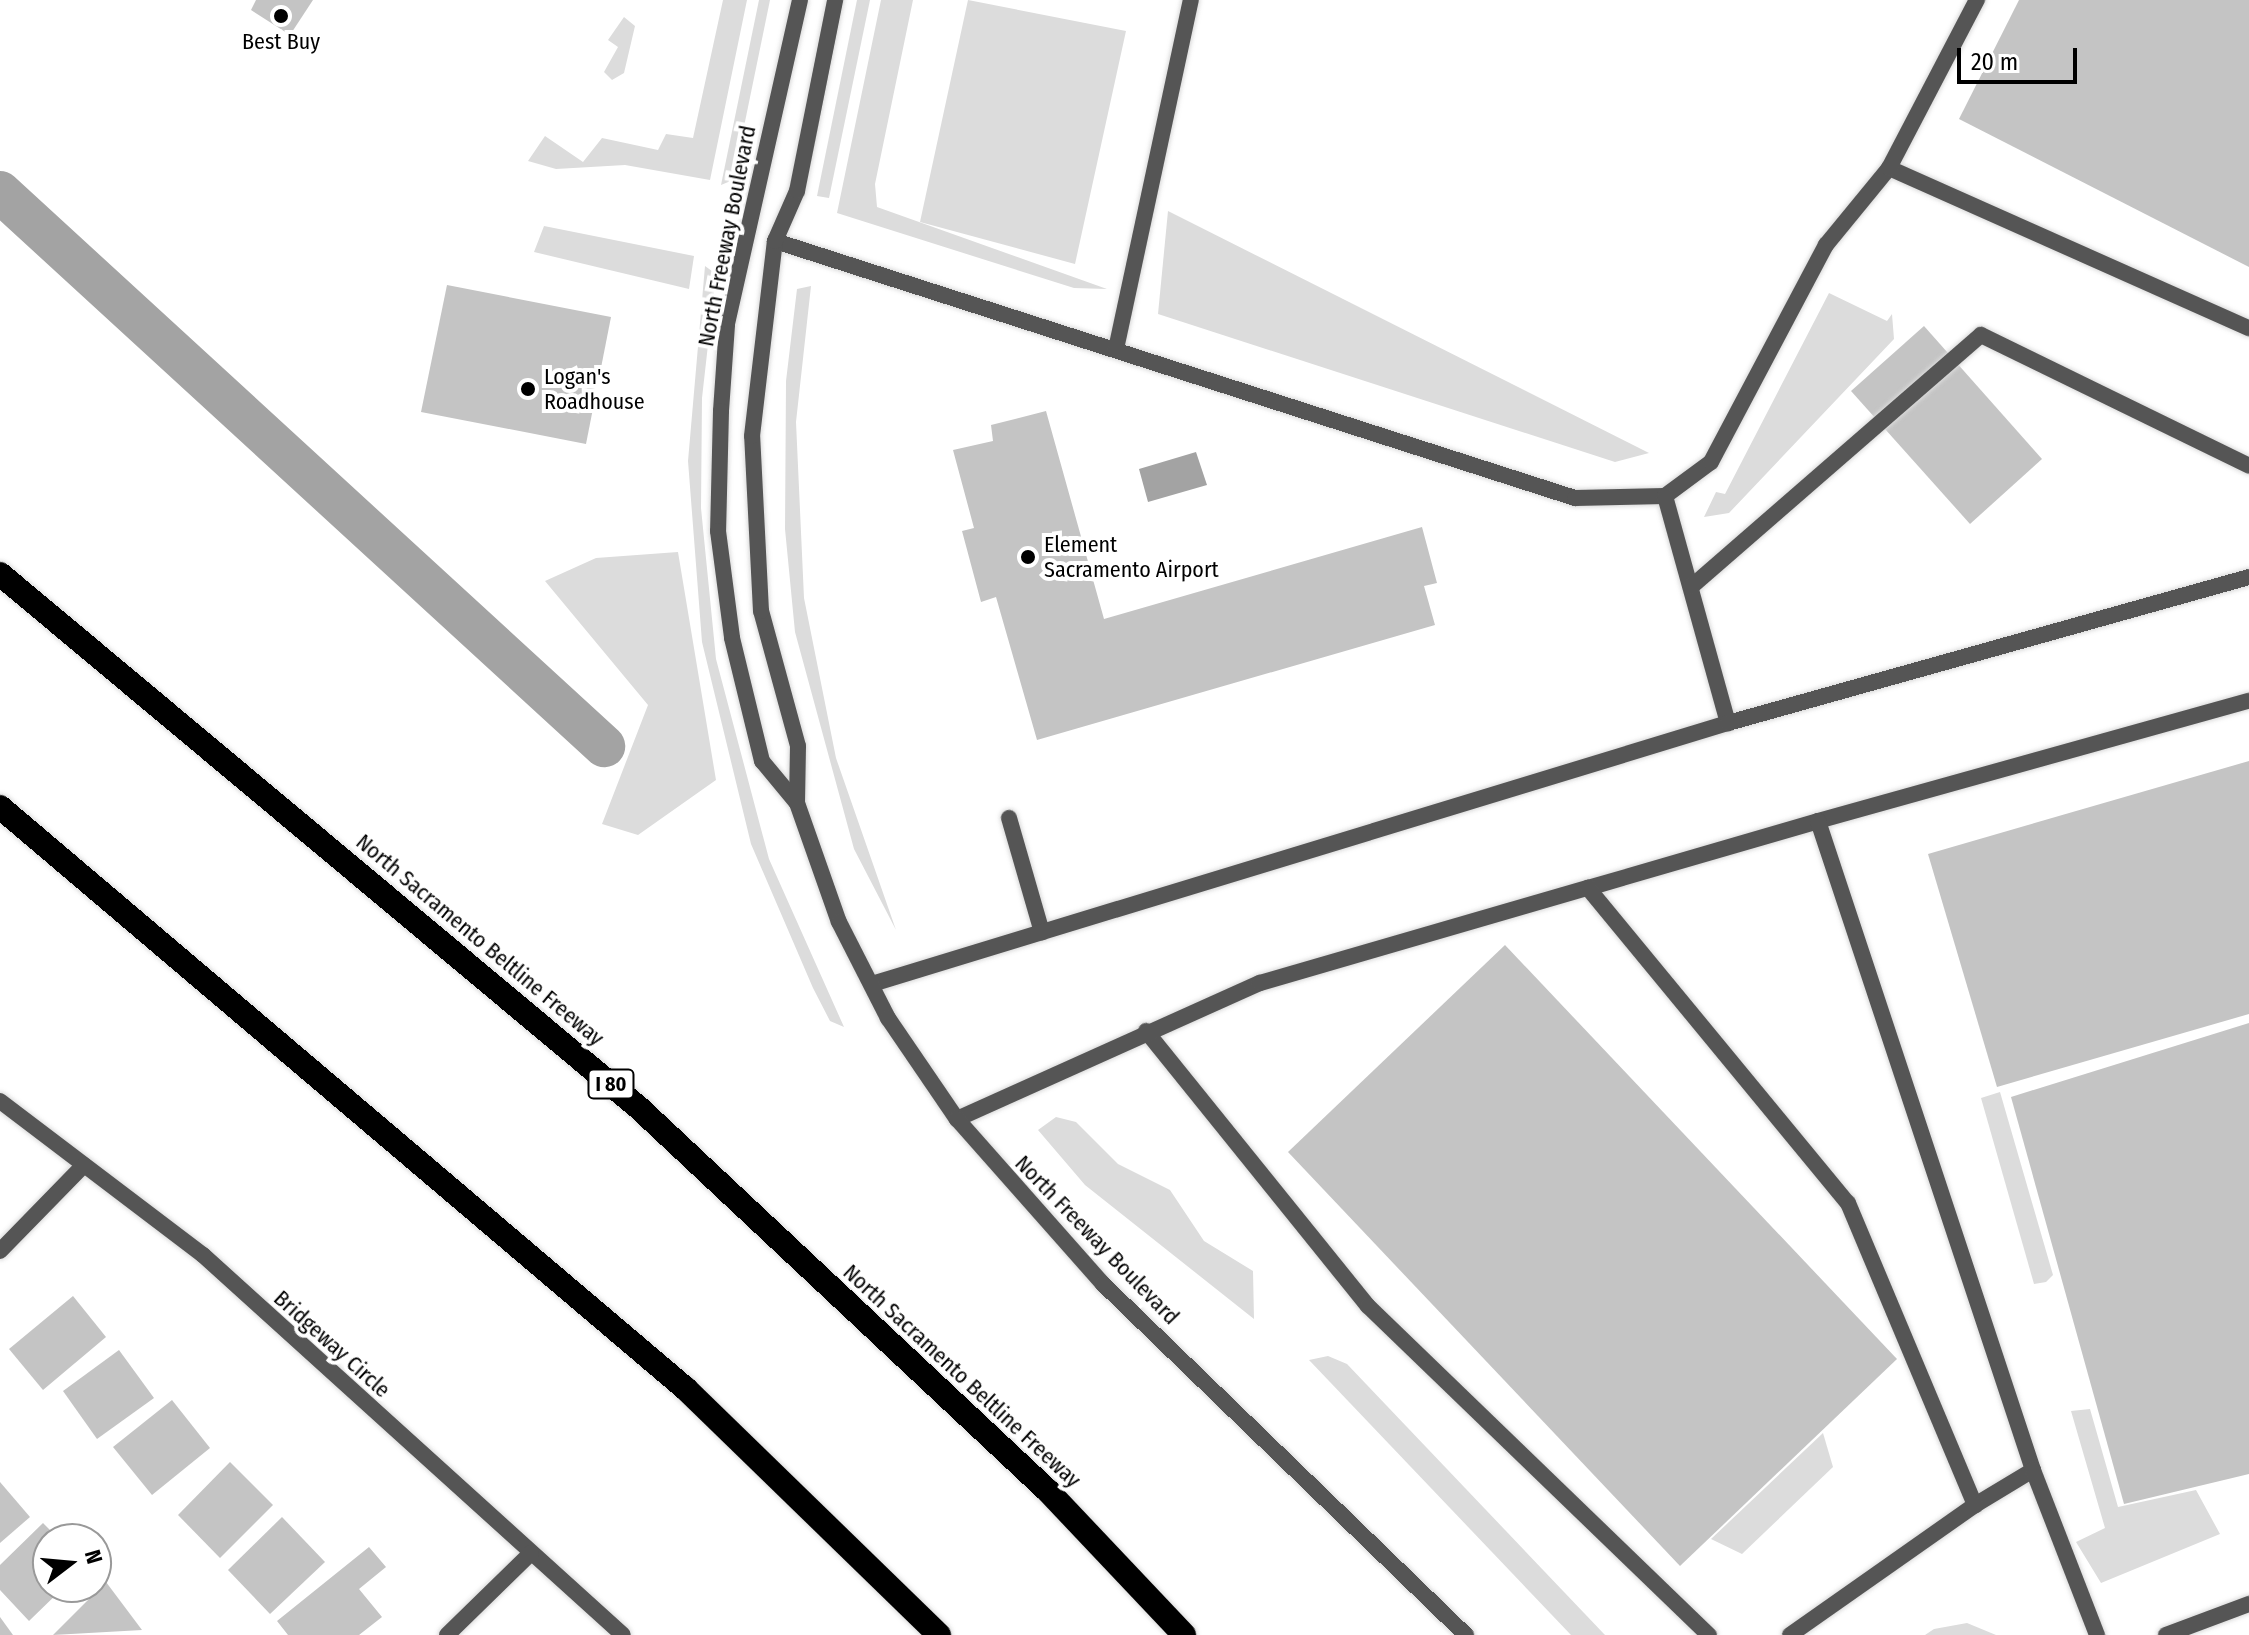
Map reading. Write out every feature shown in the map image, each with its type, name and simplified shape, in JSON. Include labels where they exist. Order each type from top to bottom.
[{"type":"highway","name":"North Sacramento Beltline Freeway","points":[[0,574],[638,1107],[1048,1491],[1184,1635]]},
{"type":"highway","points":[[0,807],[686,1389],[939,1635]]},
{"type":"street","name":"North Freeway Boulevard","points":[[800,0],[727,325],[718,531],[732,638],[762,761],[797,803],[839,922],[872,984],[957,1119],[1103,1284],[1466,1635]]},
{"type":"street","name":"North Freeway Boulevard","points":[[797,803],[798,746],[761,611],[753,531],[752,436],[775,241],[797,191],[835,0]]},
{"type":"street","points":[[1116,349],[1191,0]]},
{"type":"street","points":[[775,241],[1575,498],[1665,496],[1711,462],[1826,245],[1889,168],[1977,0]]},
{"type":"street","points":[[1889,168],[2249,328]]},
{"type":"street","points":[[1691,587],[1981,335],[2249,466]]},
{"type":"street","points":[[1665,496],[1728,723]]},
{"type":"street","points":[[872,984],[1728,723],[2249,577]]},
{"type":"street","points":[[957,1119],[1146,1031],[1260,983],[1818,821],[2249,701]]},
{"type":"street","points":[[1009,818],[1042,932]]},
{"type":"street","points":[[1818,821],[2033,1470],[2097,1635]]},
{"type":"street","points":[[1588,888],[1848,1203],[1975,1505]]},
{"type":"street","points":[[1146,1031],[1368,1306],[1709,1635]]},
{"type":"street","name":"Bridgeway Circle","points":[[0,1101],[203,1255],[623,1635]]},
{"type":"street","points":[[0,1251],[84,1165]]},
{"type":"street","points":[[1790,1635],[1975,1505],[2033,1470]]},
{"type":"street","points":[[447,1635],[531,1553]]},
{"type":"street","points":[[2166,1635],[2198,1629],[2249,1604]]},
{"type":"shaded area","points":[[723,0],[747,0],[710,180],[625,165],[556,169],[528,161],[545,136],[583,162],[602,138],[658,150],[666,134],[693,138]]},
{"type":"shaded area","points":[[759,0],[770,0],[733,180],[721,185]]},
{"type":"shaded area","points":[[857,0],[870,0],[829,198],[817,196]]},
{"type":"shaded area","points":[[881,0],[913,0],[875,184],[877,207],[1107,289],[1074,288],[837,213]]},
{"type":"shaded area","points":[[968,0],[1126,31],[1075,264],[920,222]]},
{"type":"shaded area","points":[[624,17],[635,26],[624,73],[612,80],[604,72],[618,47],[608,40]]},
{"type":"shaded area","points":[[1168,211],[1649,453],[1615,462],[1158,314]]},
{"type":"shaded area","points":[[544,226],[694,256],[689,289],[534,252]]},
{"type":"shaded area","points":[[705,266],[716,274],[702,398],[701,508],[716,659],[769,859],[844,1027],[830,1021],[813,988],[751,844],[702,642],[688,461]]},
{"type":"shaded area","points":[[811,286],[796,422],[804,598],[836,758],[896,930],[854,849],[795,632],[785,529],[786,381],[797,289]]},
{"type":"shaded area","points":[[1829,293],[1887,321],[1892,314],[1894,339],[1729,513],[1704,517],[1716,492],[1725,494]]},
{"type":"shaded area","points":[[1196,452],[1207,485],[1148,502],[1139,469]]},
{"type":"shaded area","points":[[678,552],[716,780],[638,835],[602,824],[648,705],[545,581],[596,558]]},
{"type":"shaded area","points":[[2000,1092],[2053,1275],[2046,1282],[2034,1284],[1981,1098]]},
{"type":"shaded area","points":[[1056,1117],[1076,1122],[1118,1164],[1170,1190],[1204,1241],[1253,1271],[1254,1319],[1085,1185],[1038,1130]]},
{"type":"shaded area","points":[[1328,1356],[1347,1364],[1605,1635],[1571,1635],[1309,1360]]},
{"type":"shaded area","points":[[2090,1409],[2118,1507],[2196,1490],[2220,1534],[2101,1583],[2076,1542],[2105,1528],[2071,1411]]},
{"type":"shaded area","points":[[1823,1433],[1833,1467],[1742,1554],[1711,1539]]},
{"type":"shaded area","points":[[1967,1623],[1996,1635],[1925,1635],[1934,1629]]},
{"type":"building","name":"Best Buy","points":[[256,0],[313,0],[290,35],[251,10]]},
{"type":"building","points":[[2019,0],[2249,0],[2249,267],[1959,119]]},
{"type":"building","points":[[447,285],[611,317],[586,444],[421,412]]},
{"type":"building","points":[[1924,326],[2042,459],[1970,524],[1851,391]]},
{"type":"building","name":"Element Sacramento Airport","points":[[1046,411],[1104,619],[1422,527],[1437,583],[1424,586],[1435,625],[1037,740],[996,597],[981,602],[962,531],[974,528],[953,450],[993,441],[991,425]]},
{"type":"building","points":[[2249,761],[2249,1014],[1997,1087],[1928,854]]},
{"type":"building","points":[[1505,945],[1897,1359],[1680,1566],[1288,1152]]},
{"type":"building","points":[[2249,1023],[2249,1474],[2124,1504],[2011,1097]]},
{"type":"building","points":[[73,1296],[106,1337],[43,1390],[9,1349]]},
{"type":"building","points":[[119,1350],[154,1398],[97,1439],[63,1391]]},
{"type":"building","points":[[172,1400],[210,1448],[152,1495],[113,1447]]},
{"type":"building","points":[[230,1462],[273,1505],[220,1558],[178,1515]]},
{"type":"building","points":[[0,1482],[30,1517],[0,1543]]},
{"type":"building","points":[[282,1517],[325,1562],[270,1614],[228,1570]]},
{"type":"building","points":[[32,1534],[32,1603],[48,1603],[29,1621],[0,1590],[0,1565]]},
{"type":"building","points":[[369,1547],[386,1567],[359,1589],[382,1617],[359,1635],[288,1635],[277,1621]]},
{"type":"building","points":[[112,1590],[142,1630],[53,1635],[85,1603],[112,1603]]},
{"type":"building","points":[[0,1617],[13,1635],[0,1635]]},
{"type":"waterway","points":[[0,192],[604,746]]},
{"type":"place","name":"Best Buy","points":[[281,16]]},
{"type":"place","name":"Logan's Roadhouse","points":[[528,389]]},
{"type":"place","name":"Element Sacramento Airport","points":[[1028,557]]}]
